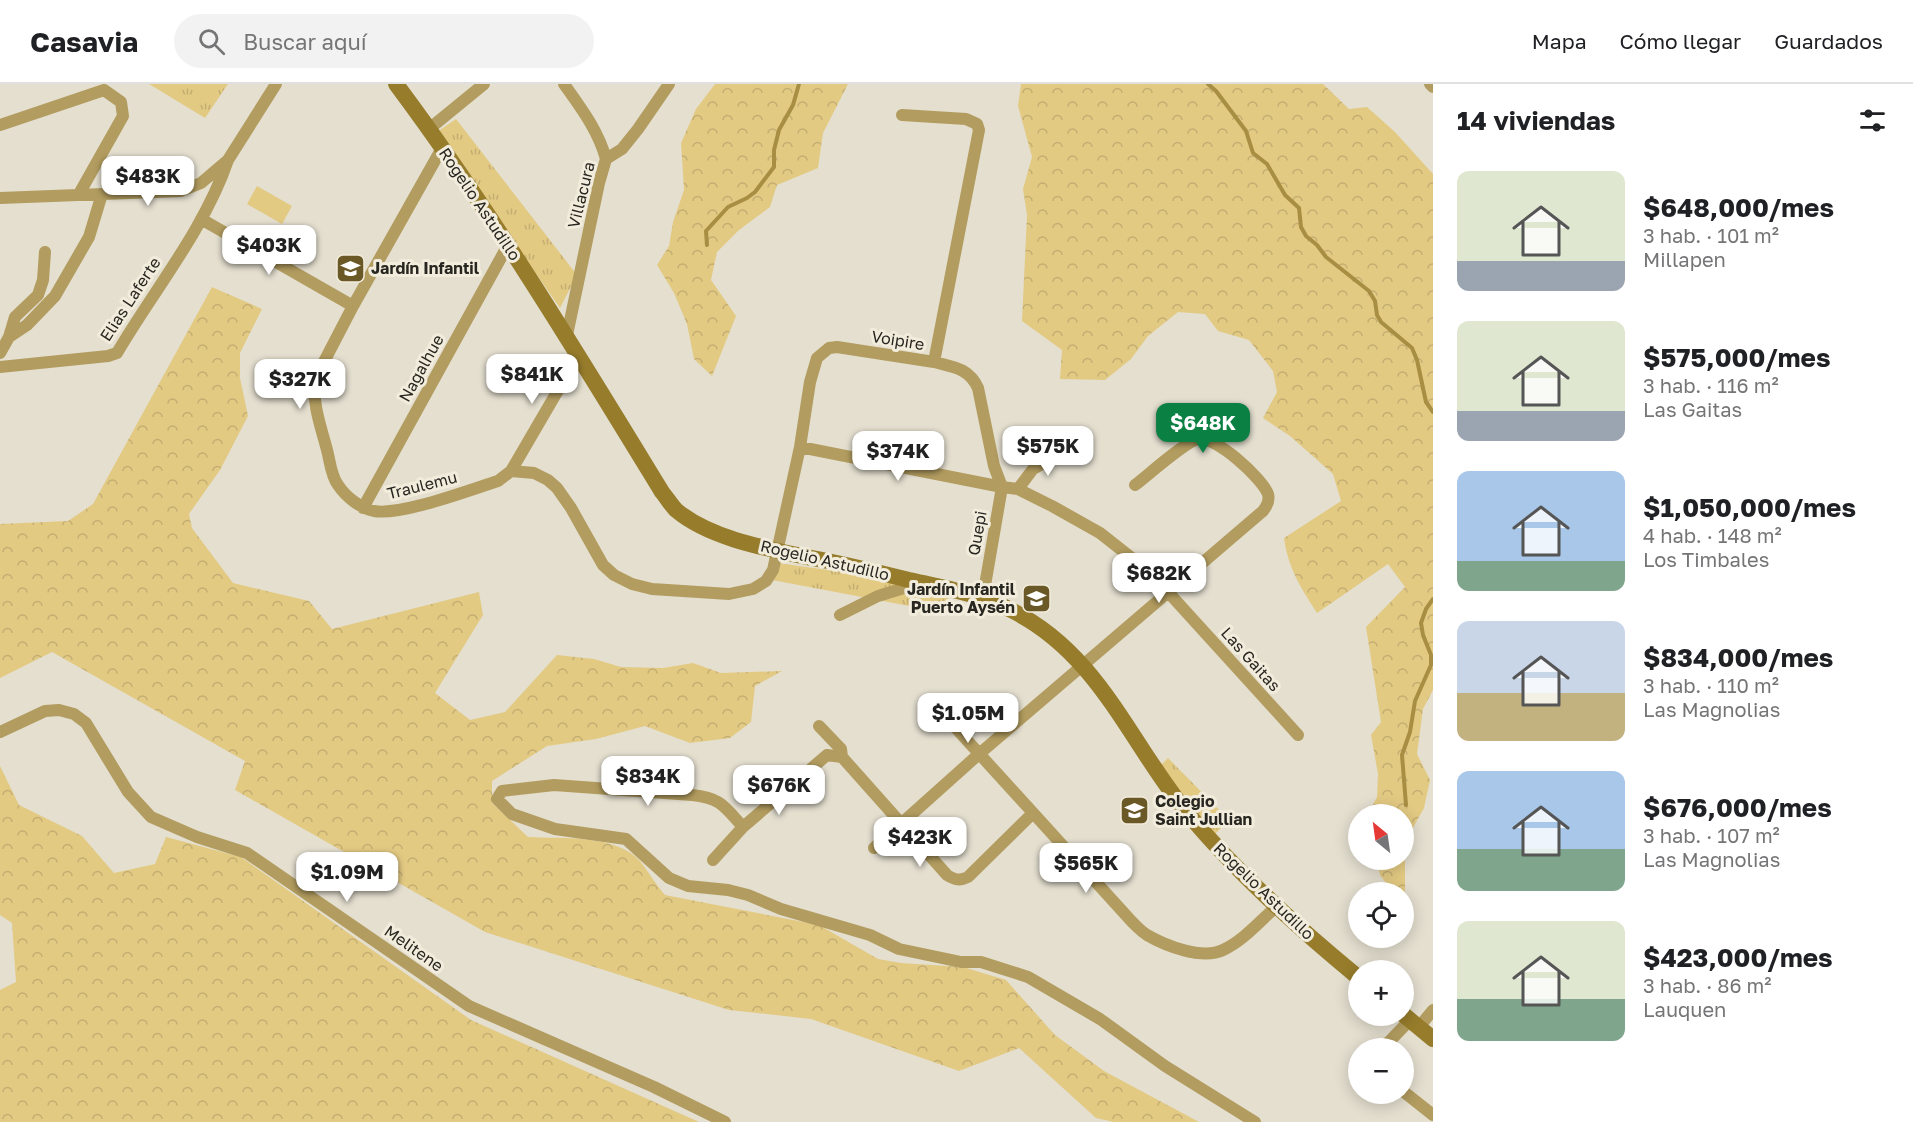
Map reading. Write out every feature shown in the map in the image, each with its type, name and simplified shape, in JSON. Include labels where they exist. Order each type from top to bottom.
[{"type":"street","points":[[0,198],[181,191],[201,183],[228,160],[276,84]]},
{"type":"street","name":"Rogelio Astudillo","points":[[396,84],[508,245],[567,335],[662,492],[675,508],[690,520],[717,533],[778,552],[963,591],[983,597],[1030,621],[1059,642],[1084,666],[1111,701],[1164,784],[1183,808],[1276,906],[1348,968]]},
{"type":"street","points":[[429,129],[484,84]]},
{"type":"street","points":[[564,84],[592,123],[601,141],[606,159]]},
{"type":"street","name":"Villacura","points":[[567,335],[606,159],[622,148],[669,84]]},
{"type":"street","points":[[0,125],[104,90],[121,102],[123,116],[79,194]]},
{"type":"street","name":"Voipire","points":[[778,552],[800,447],[810,382],[817,358],[829,348],[837,347],[934,362],[979,134],[977,124],[966,119],[902,115]]},
{"type":"street","points":[[363,508],[344,494],[336,483],[315,407],[313,390],[315,379],[352,306],[442,147]]},
{"type":"street","name":"Elias Laferte","points":[[0,367],[108,356],[117,353],[201,219],[219,187],[228,160]]},
{"type":"street","points":[[9,337],[27,325],[56,296],[89,237],[102,194]]},
{"type":"street","points":[[201,219],[352,306]]},
{"type":"street","name":"Nagalhue","points":[[363,508],[508,245]]},
{"type":"street","points":[[0,353],[9,337],[15,317],[38,295],[43,280],[45,252]]},
{"type":"street","points":[[578,356],[511,471],[534,473],[557,488],[603,564],[614,575],[632,584],[652,589],[729,594],[753,589],[766,581],[773,570],[778,552]]},
{"type":"street","name":"Quepi","points":[[934,362],[962,369],[975,380],[994,466],[1002,487],[983,597]]},
{"type":"street","points":[[874,848],[979,754],[1263,511],[1268,503],[1268,495],[1240,461],[1210,440],[1200,438],[1188,444],[1135,485]]},
{"type":"street","name":"Las Gaitas","points":[[800,447],[1018,489],[1100,533],[1133,559],[1168,592],[1298,735]]},
{"type":"street","points":[[1018,489],[1033,468],[1059,454],[1078,459]]},
{"type":"street","name":"Traulemu","points":[[363,508],[377,511],[399,510],[498,481],[511,471]]},
{"type":"street","points":[[840,615],[878,596],[922,583]]},
{"type":"street","points":[[934,704],[1145,934],[1160,942],[1188,951],[1204,953],[1220,951],[1232,945],[1276,906]]},
{"type":"street","name":"Melitene","points":[[0,732],[45,711],[60,710],[74,714],[86,723],[128,792],[151,817],[197,837],[247,853],[469,1006],[654,1086],[725,1122]]},
{"type":"street","points":[[819,726],[841,749],[842,757],[900,824],[947,875],[959,880],[968,877],[1033,813]]},
{"type":"street","points":[[713,860],[743,827],[827,755],[842,757]]},
{"type":"street","points":[[743,827],[719,801],[708,796],[554,785],[502,791],[497,800],[512,814],[555,829],[626,839],[669,878],[688,886],[728,890],[748,895],[781,909],[870,935],[899,949],[961,962],[981,962],[1028,977],[1100,1019],[1165,1066],[1255,1122]]},
{"type":"street","points":[[1414,1020],[1433,1010]]},
{"type":"street","points":[[1414,1023],[1433,1039]]},
{"type":"street","points":[[1393,1038],[1406,1026]]},
{"type":"street","points":[[1414,1100],[1433,1115]]},
{"type":"green space","points":[[149,84],[228,84],[205,118]]},
{"type":"green space","points":[[715,84],[848,84],[823,133],[818,168],[777,185],[770,207],[739,230],[717,252],[711,280],[736,316],[712,376],[694,359],[687,324],[674,293],[657,265],[669,246],[673,222],[684,190],[681,143],[696,109]]},
{"type":"green space","points":[[1021,84],[1323,84],[1349,109],[1367,107],[1395,132],[1433,174],[1433,690],[1423,709],[1417,754],[1430,780],[1424,808],[1414,826],[1414,804],[1373,804],[1377,797],[1378,774],[1371,735],[1381,722],[1366,627],[1405,587],[1388,564],[1317,613],[1311,604],[1292,568],[1284,538],[1341,501],[1333,474],[1290,436],[1263,418],[1277,392],[1273,371],[1249,340],[1218,331],[1205,314],[1178,312],[1148,336],[1131,359],[1105,380],[1060,379],[1062,350],[1022,321],[1027,215],[1023,189],[1032,157],[1018,106]]},
{"type":"green space","points":[[456,119],[577,275],[560,308],[437,132]]},
{"type":"green space","points":[[257,186],[292,206],[282,224],[247,204]]},
{"type":"green space","points":[[212,287],[262,309],[240,353],[240,378],[248,416],[220,470],[189,514],[192,528],[233,583],[309,601],[332,629],[479,592],[483,615],[435,693],[470,720],[505,712],[557,655],[594,659],[621,667],[663,668],[693,663],[721,673],[782,671],[755,686],[751,722],[730,738],[690,743],[645,726],[596,739],[547,746],[492,781],[492,803],[528,837],[572,838],[617,846],[630,852],[640,861],[665,895],[819,925],[878,959],[901,963],[963,967],[1006,980],[1055,1035],[1104,1071],[1199,1122],[1114,1122],[1096,1118],[1019,1048],[959,1071],[811,1019],[729,1010],[485,932],[235,790],[245,761],[52,652],[0,678],[0,524],[68,521],[93,504]]},
{"type":"green space","points":[[778,563],[863,575],[949,597],[941,612],[772,580]]},
{"type":"green space","points":[[1168,758],[1229,820],[1214,835],[1157,769]]},
{"type":"green space","points":[[0,766],[19,805],[82,836],[114,873],[155,864],[166,837],[241,857],[471,1020],[699,1122],[0,1122],[0,990],[16,982],[12,923],[0,915]]},
{"type":"green space","points":[[1379,870],[1405,870],[1405,882],[1385,882]]},
{"type":"waterway","points":[[707,245],[706,231],[728,207],[755,192],[774,167],[774,150],[779,130],[793,105],[799,84]]},
{"type":"waterway","points":[[1208,84],[1216,91],[1246,131],[1253,153],[1267,164],[1285,195],[1299,208],[1301,227],[1306,236],[1326,257],[1369,291],[1375,301],[1377,315],[1381,322],[1412,348],[1417,360],[1426,402],[1433,412]]},
{"type":"waterway","points":[[1406,804],[1402,755],[1410,732],[1415,701],[1431,665],[1431,655],[1421,623],[1433,599]]},
{"type":"place","name":"Jardín Infantil","points":[[350,268]]},
{"type":"place","name":"Jardín Infantil Puerto Aysén","points":[[1036,598]]},
{"type":"place","name":"Colegio Saint Jullian","points":[[1134,810]]}]
